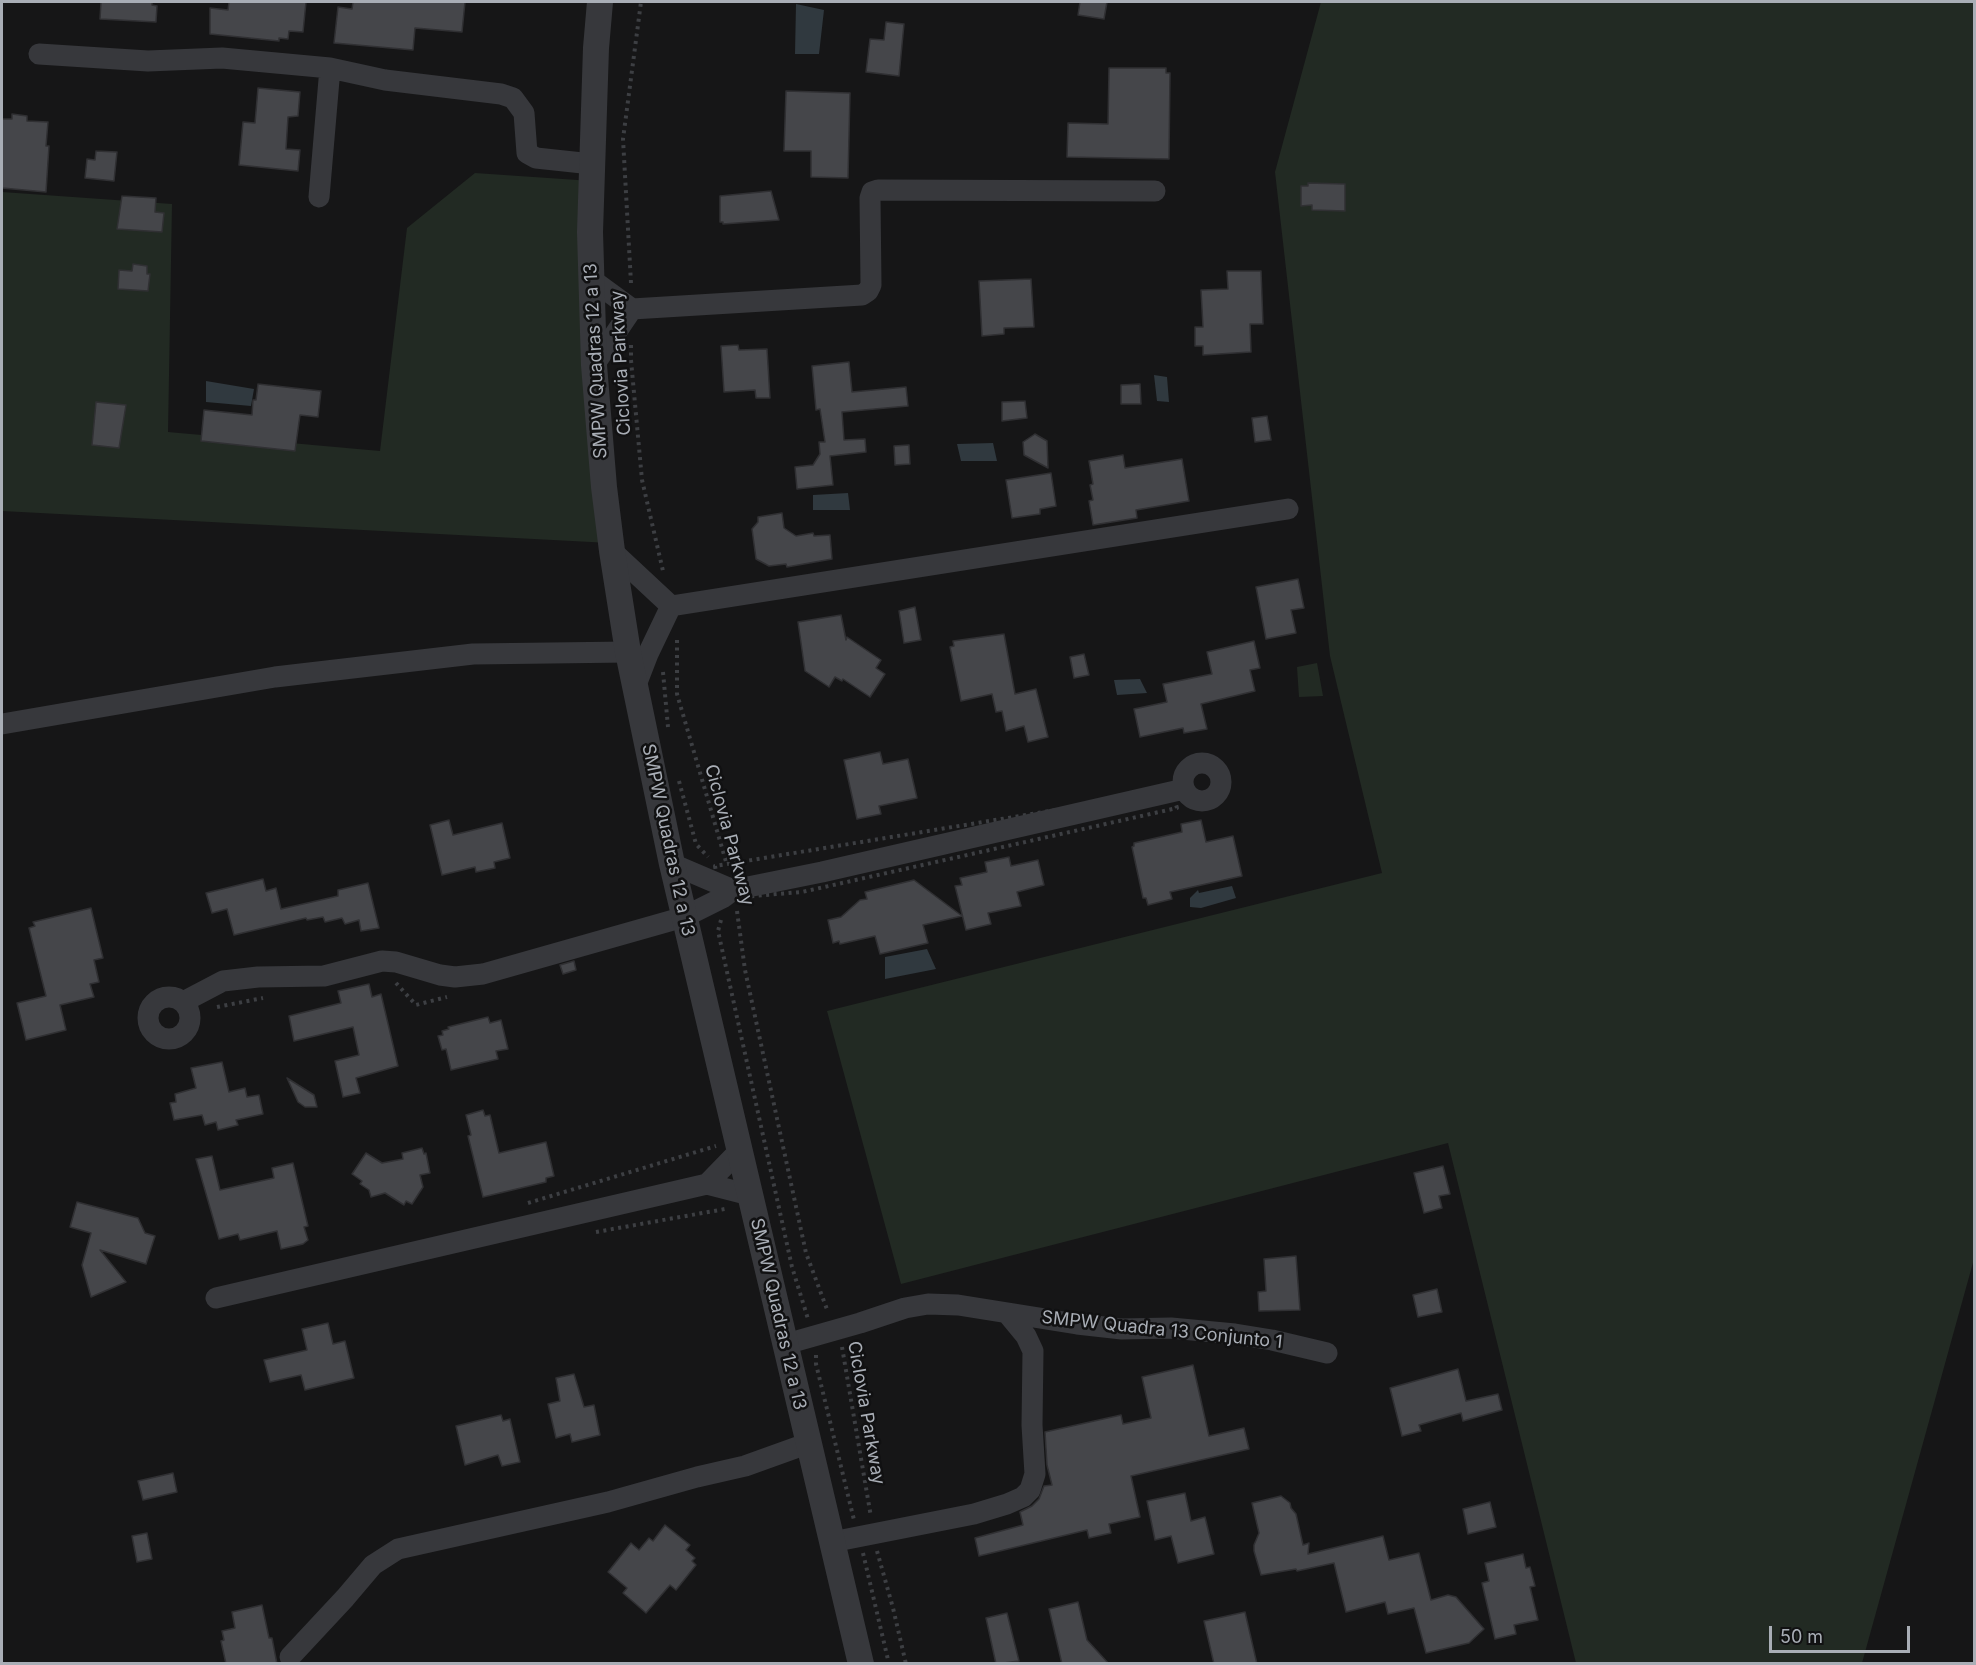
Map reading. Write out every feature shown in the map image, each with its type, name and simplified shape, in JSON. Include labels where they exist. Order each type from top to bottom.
[{"type":"street","name":"SMPW Quadras 12 a 13","points":[[600,2],[592,164],[591,279],[594,365],[612,551],[628,652],[672,864],[861,1664]]},
{"type":"street","points":[[39,54],[148,60],[222,58],[330,68],[385,80],[508,96],[519,104],[524,112],[527,153],[536,158],[592,164]]},
{"type":"street","points":[[319,197],[330,68]]},
{"type":"street","points":[[591,279],[632,309],[862,294],[868,291],[872,277],[870,198],[872,192],[878,190],[1155,191]]},
{"type":"street","points":[[594,365],[632,309]]},
{"type":"street","points":[[671,606],[1288,509]]},
{"type":"street","points":[[612,551],[671,606]]},
{"type":"street","points":[[636,686],[648,654],[671,606]]},
{"type":"street","points":[[2,724],[104,705],[298,675],[473,654],[628,652]]},
{"type":"street","points":[[183,1002],[215,984],[240,978],[324,976],[382,961],[396,962],[455,977],[483,974],[684,917],[724,897],[729,899],[822,872],[1184,789]]},
{"type":"street","points":[[672,864],[729,899]]},
{"type":"street","points":[[707,1184],[740,1149]]},
{"type":"street","points":[[216,1298],[707,1184],[750,1195]]},
{"type":"street","name":"SMPW Quadra 13 Conjunto 1","points":[[786,1344],[905,1308],[928,1304],[958,1305],[1122,1329],[1186,1329],[1234,1334],[1327,1353]]},
{"type":"street","points":[[832,1542],[974,1514],[1023,1497],[1034,1484],[1033,1351],[1026,1336],[1007,1313]]},
{"type":"street","points":[[290,1657],[373,1565],[398,1549],[608,1502],[745,1466],[809,1443]]},
{"type":"path","name":"Ciclovia Parkway","points":[[641,2],[623,139],[632,309],[631,360],[642,480],[663,572]]},
{"type":"path","name":"Ciclovia Parkway","points":[[671,606],[677,626],[677,694],[729,899],[806,1253],[841,1342],[866,1535],[906,1664]]},
{"type":"path","points":[[658,633],[668,732]]},
{"type":"path","points":[[678,776],[696,844],[729,899]]},
{"type":"path","points":[[721,920],[718,931],[792,1267],[814,1336],[816,1364],[866,1535],[890,1664]]},
{"type":"shaded area","points":[[1321,2],[1974,2],[1974,1259],[1862,1663],[1576,1663],[1448,1143],[901,1284],[827,1011],[1382,873],[1330,656],[1275,172]]},
{"type":"shaded area","points":[[796,4],[824,10],[819,54],[795,54]]},
{"type":"shaded area","points":[[475,173],[592,181],[610,543],[2,511],[2,192],[172,204],[168,432],[380,451],[407,228]]},
{"type":"shaded area","points":[[1154,375],[1167,377],[1169,402],[1157,401]]},
{"type":"shaded area","points":[[206,381],[254,389],[251,406],[206,402]]},
{"type":"shaded area","points":[[993,443],[997,461],[961,461],[957,444]]},
{"type":"shaded area","points":[[848,493],[850,510],[813,510],[813,495]]},
{"type":"shaded area","points":[[1317,663],[1323,696],[1299,697],[1297,667]]},
{"type":"shaded area","points":[[1140,679],[1147,693],[1117,695],[1114,680]]},
{"type":"shaded area","points":[[1232,886],[1236,898],[1201,908],[1190,907],[1190,898],[1198,890],[1199,893]]},
{"type":"shaded area","points":[[927,949],[936,969],[885,979],[885,957]]},
{"type":"building","points":[[101,2],[152,2],[152,5],[157,6],[156,22],[100,19]]},
{"type":"building","points":[[229,2],[306,2],[303,32],[289,31],[288,39],[279,38],[279,41],[210,34],[210,8],[228,10]]},
{"type":"building","points":[[353,2],[465,2],[462,32],[415,28],[413,50],[334,43],[338,7],[352,9]]},
{"type":"building","points":[[1080,2],[1107,2],[1104,19],[1078,15]]},
{"type":"building","points":[[886,22],[904,24],[899,76],[866,72],[870,39],[884,40]]},
{"type":"building","points":[[1109,68],[1166,68],[1166,73],[1170,73],[1169,159],[1067,157],[1068,123],[1108,124]]},
{"type":"building","points":[[258,88],[300,92],[298,116],[288,117],[286,149],[300,150],[298,171],[239,165],[243,122],[255,123]]},
{"type":"building","points":[[786,91],[850,93],[848,178],[811,177],[811,151],[784,151]]},
{"type":"building","points":[[12,114],[27,116],[27,121],[48,122],[46,192],[2,188],[2,119],[12,119]]},
{"type":"building","points":[[96,151],[117,152],[114,181],[85,178],[87,159],[95,160]]},
{"type":"building","points":[[1308,183],[1345,184],[1345,211],[1312,210],[1312,205],[1301,206],[1301,186],[1308,186]]},
{"type":"building","points":[[771,191],[779,220],[723,224],[720,222],[720,196]]},
{"type":"building","points":[[122,196],[156,198],[155,212],[164,213],[162,232],[117,229]]},
{"type":"building","points":[[133,264],[147,266],[147,274],[150,274],[148,291],[118,289],[119,270],[132,271]]},
{"type":"building","points":[[1227,271],[1261,271],[1263,324],[1250,324],[1251,352],[1203,355],[1203,346],[1195,346],[1195,327],[1203,327],[1201,290],[1228,289]]},
{"type":"building","points":[[1031,279],[1034,327],[1004,328],[1004,334],[982,336],[979,281]]},
{"type":"building","points":[[738,345],[739,350],[767,349],[770,398],[756,398],[755,390],[724,392],[721,346]]},
{"type":"building","points":[[849,362],[852,392],[906,387],[908,406],[842,412],[844,440],[865,439],[866,452],[830,456],[833,485],[797,489],[795,467],[813,465],[820,454],[819,442],[825,442],[820,409],[816,410],[812,366]]},
{"type":"building","points":[[258,384],[321,391],[318,417],[300,415],[295,451],[201,441],[204,410],[252,415],[253,400],[256,400]]},
{"type":"building","points":[[1140,384],[1141,404],[1121,404],[1121,385]]},
{"type":"building","points":[[1025,401],[1027,418],[1002,421],[1002,402]]},
{"type":"building","points":[[96,402],[126,405],[119,448],[92,445]]},
{"type":"building","points":[[1267,416],[1271,440],[1255,442],[1252,418]]},
{"type":"building","points":[[1035,434],[1047,441],[1048,468],[1024,455],[1023,442]]},
{"type":"building","points":[[909,445],[910,464],[895,465],[894,446]]},
{"type":"building","points":[[1123,455],[1125,468],[1182,459],[1189,501],[1136,510],[1137,518],[1093,525],[1089,501],[1093,500],[1090,485],[1093,484],[1089,461]]},
{"type":"building","points":[[1051,473],[1056,506],[1040,509],[1040,514],[1012,518],[1006,480]]},
{"type":"building","points":[[782,513],[784,528],[796,536],[813,533],[814,536],[830,535],[832,559],[787,567],[786,564],[769,566],[756,559],[752,529],[758,522],[758,517]]},
{"type":"building","points":[[1298,579],[1304,608],[1291,610],[1296,633],[1266,639],[1256,587]]},
{"type":"building","points":[[915,607],[921,640],[904,643],[899,611]]},
{"type":"building","points":[[841,615],[846,640],[847,637],[881,660],[876,668],[885,674],[870,697],[843,679],[842,681],[835,677],[829,687],[805,671],[798,622]]},
{"type":"building","points":[[1004,634],[1015,694],[1036,689],[1048,737],[1028,742],[1024,726],[1006,731],[1002,711],[996,712],[992,694],[961,701],[950,647],[954,646],[953,641]]},
{"type":"building","points":[[1254,641],[1260,668],[1250,670],[1255,691],[1201,704],[1207,729],[1184,733],[1183,728],[1140,737],[1134,709],[1167,702],[1163,684],[1212,674],[1207,652]]},
{"type":"building","points":[[1084,654],[1089,675],[1074,678],[1070,657]]},
{"type":"building","points":[[880,752],[883,764],[908,759],[917,798],[879,806],[881,814],[857,819],[844,760]]},
{"type":"building","points":[[449,820],[453,835],[502,823],[510,858],[494,862],[495,868],[476,872],[475,867],[442,875],[430,825]]},
{"type":"building","points":[[1201,820],[1206,842],[1233,836],[1242,876],[1170,892],[1172,899],[1148,905],[1146,898],[1143,898],[1132,847],[1134,843],[1182,832],[1181,824]]},
{"type":"building","points":[[1009,857],[1011,866],[1038,860],[1044,885],[1017,892],[1021,906],[988,913],[991,924],[966,930],[955,886],[962,885],[960,878],[987,872],[985,862]]},
{"type":"building","points":[[263,879],[266,891],[276,888],[281,909],[338,896],[338,890],[368,883],[379,928],[361,931],[359,920],[345,924],[342,918],[325,922],[323,917],[307,920],[306,918],[234,935],[227,909],[212,913],[206,893]]},
{"type":"building","points":[[914,880],[962,916],[923,925],[928,943],[880,954],[875,936],[840,944],[839,941],[833,943],[828,920],[841,917],[860,900],[867,899],[865,892]]},
{"type":"building","points":[[91,908],[103,958],[94,960],[99,982],[90,984],[94,997],[60,1005],[66,1030],[26,1040],[17,1003],[46,996],[29,928],[35,926],[33,922]]},
{"type":"building","points":[[574,961],[576,970],[563,974],[560,965]]},
{"type":"building","points":[[369,984],[372,997],[381,994],[398,1066],[356,1078],[360,1093],[343,1097],[335,1061],[359,1055],[353,1027],[294,1041],[289,1016],[341,1003],[338,991]]},
{"type":"building","points":[[488,1017],[490,1023],[501,1020],[508,1049],[496,1051],[498,1059],[451,1070],[446,1049],[442,1050],[438,1036],[443,1035],[442,1031],[449,1029],[448,1027]]},
{"type":"building","points":[[222,1062],[229,1092],[245,1088],[247,1097],[259,1095],[263,1114],[236,1120],[238,1125],[218,1130],[216,1122],[205,1125],[202,1115],[174,1120],[170,1103],[176,1102],[175,1094],[196,1088],[191,1068]]},
{"type":"building","points":[[287,1078],[314,1095],[317,1107],[305,1107],[298,1102]]},
{"type":"building","points":[[483,1110],[485,1116],[490,1115],[499,1153],[546,1142],[554,1176],[546,1178],[546,1182],[483,1197],[468,1136],[471,1135],[466,1115]]},
{"type":"building","points":[[422,1148],[424,1154],[426,1153],[430,1173],[420,1175],[423,1187],[412,1204],[406,1201],[404,1205],[385,1193],[371,1197],[369,1190],[360,1184],[362,1181],[352,1174],[366,1153],[382,1163],[403,1159],[402,1153]]},
{"type":"building","points":[[212,1156],[220,1190],[274,1178],[272,1168],[293,1163],[308,1226],[304,1227],[308,1240],[303,1244],[281,1249],[277,1231],[240,1240],[238,1234],[219,1239],[196,1159]]},
{"type":"building","points":[[1443,1166],[1450,1194],[1439,1196],[1442,1208],[1424,1213],[1414,1173]]},
{"type":"building","points":[[77,1202],[138,1218],[145,1233],[155,1236],[146,1264],[100,1250],[126,1282],[91,1297],[82,1265],[91,1233],[70,1227]]},
{"type":"building","points":[[1296,1256],[1300,1310],[1259,1311],[1258,1292],[1266,1291],[1264,1259]]},
{"type":"building","points":[[1437,1289],[1442,1312],[1418,1317],[1413,1295]]},
{"type":"building","points":[[328,1323],[333,1344],[345,1341],[354,1378],[305,1390],[301,1375],[270,1382],[264,1360],[307,1350],[302,1329]]},
{"type":"building","points":[[1193,1365],[1209,1436],[1244,1428],[1249,1449],[1131,1476],[1140,1517],[1109,1524],[1111,1533],[1089,1538],[1087,1530],[979,1556],[975,1538],[1023,1525],[1020,1512],[1032,1506],[1039,1499],[1044,1486],[1052,1485],[1047,1465],[1045,1432],[1121,1415],[1123,1424],[1151,1418],[1142,1377]]},
{"type":"building","points":[[1458,1369],[1466,1401],[1498,1394],[1502,1410],[1463,1421],[1461,1413],[1419,1425],[1421,1431],[1402,1436],[1390,1388]]},
{"type":"building","points":[[574,1374],[584,1407],[594,1405],[600,1435],[572,1442],[570,1434],[556,1438],[548,1404],[560,1401],[556,1378]]},
{"type":"building","points":[[501,1415],[503,1421],[510,1419],[520,1462],[502,1466],[498,1455],[465,1465],[456,1426]]},
{"type":"building","points":[[173,1473],[177,1492],[143,1500],[138,1481]]},
{"type":"building","points":[[1185,1493],[1191,1521],[1205,1517],[1214,1554],[1178,1563],[1171,1536],[1155,1540],[1147,1501]]},
{"type":"building","points":[[1281,1496],[1290,1503],[1296,1514],[1303,1545],[1309,1543],[1308,1554],[1383,1536],[1389,1560],[1419,1553],[1431,1600],[1448,1595],[1456,1597],[1484,1629],[1469,1643],[1426,1653],[1414,1608],[1388,1614],[1385,1602],[1346,1612],[1334,1563],[1297,1571],[1296,1569],[1261,1575],[1254,1551],[1259,1533],[1252,1503]]},
{"type":"building","points":[[1490,1502],[1496,1527],[1468,1534],[1463,1509]]},
{"type":"building","points":[[665,1525],[690,1545],[686,1550],[695,1558],[692,1561],[696,1565],[676,1590],[670,1585],[646,1613],[623,1593],[627,1588],[608,1572],[631,1543],[639,1550],[649,1538],[653,1541]]},
{"type":"building","points":[[147,1533],[152,1559],[137,1562],[132,1536]]},
{"type":"building","points":[[1523,1554],[1526,1568],[1530,1567],[1535,1586],[1530,1587],[1538,1620],[1514,1625],[1516,1634],[1495,1639],[1482,1583],[1489,1581],[1485,1563]]},
{"type":"building","points":[[1078,1602],[1087,1640],[1109,1664],[1062,1664],[1049,1609]]},
{"type":"building","points":[[262,1605],[277,1664],[226,1664],[221,1641],[224,1640],[222,1631],[235,1628],[232,1612]]},
{"type":"building","points":[[1245,1612],[1257,1664],[1214,1664],[1204,1621]]},
{"type":"building","points":[[1007,1613],[1019,1661],[996,1664],[986,1618]]}]
